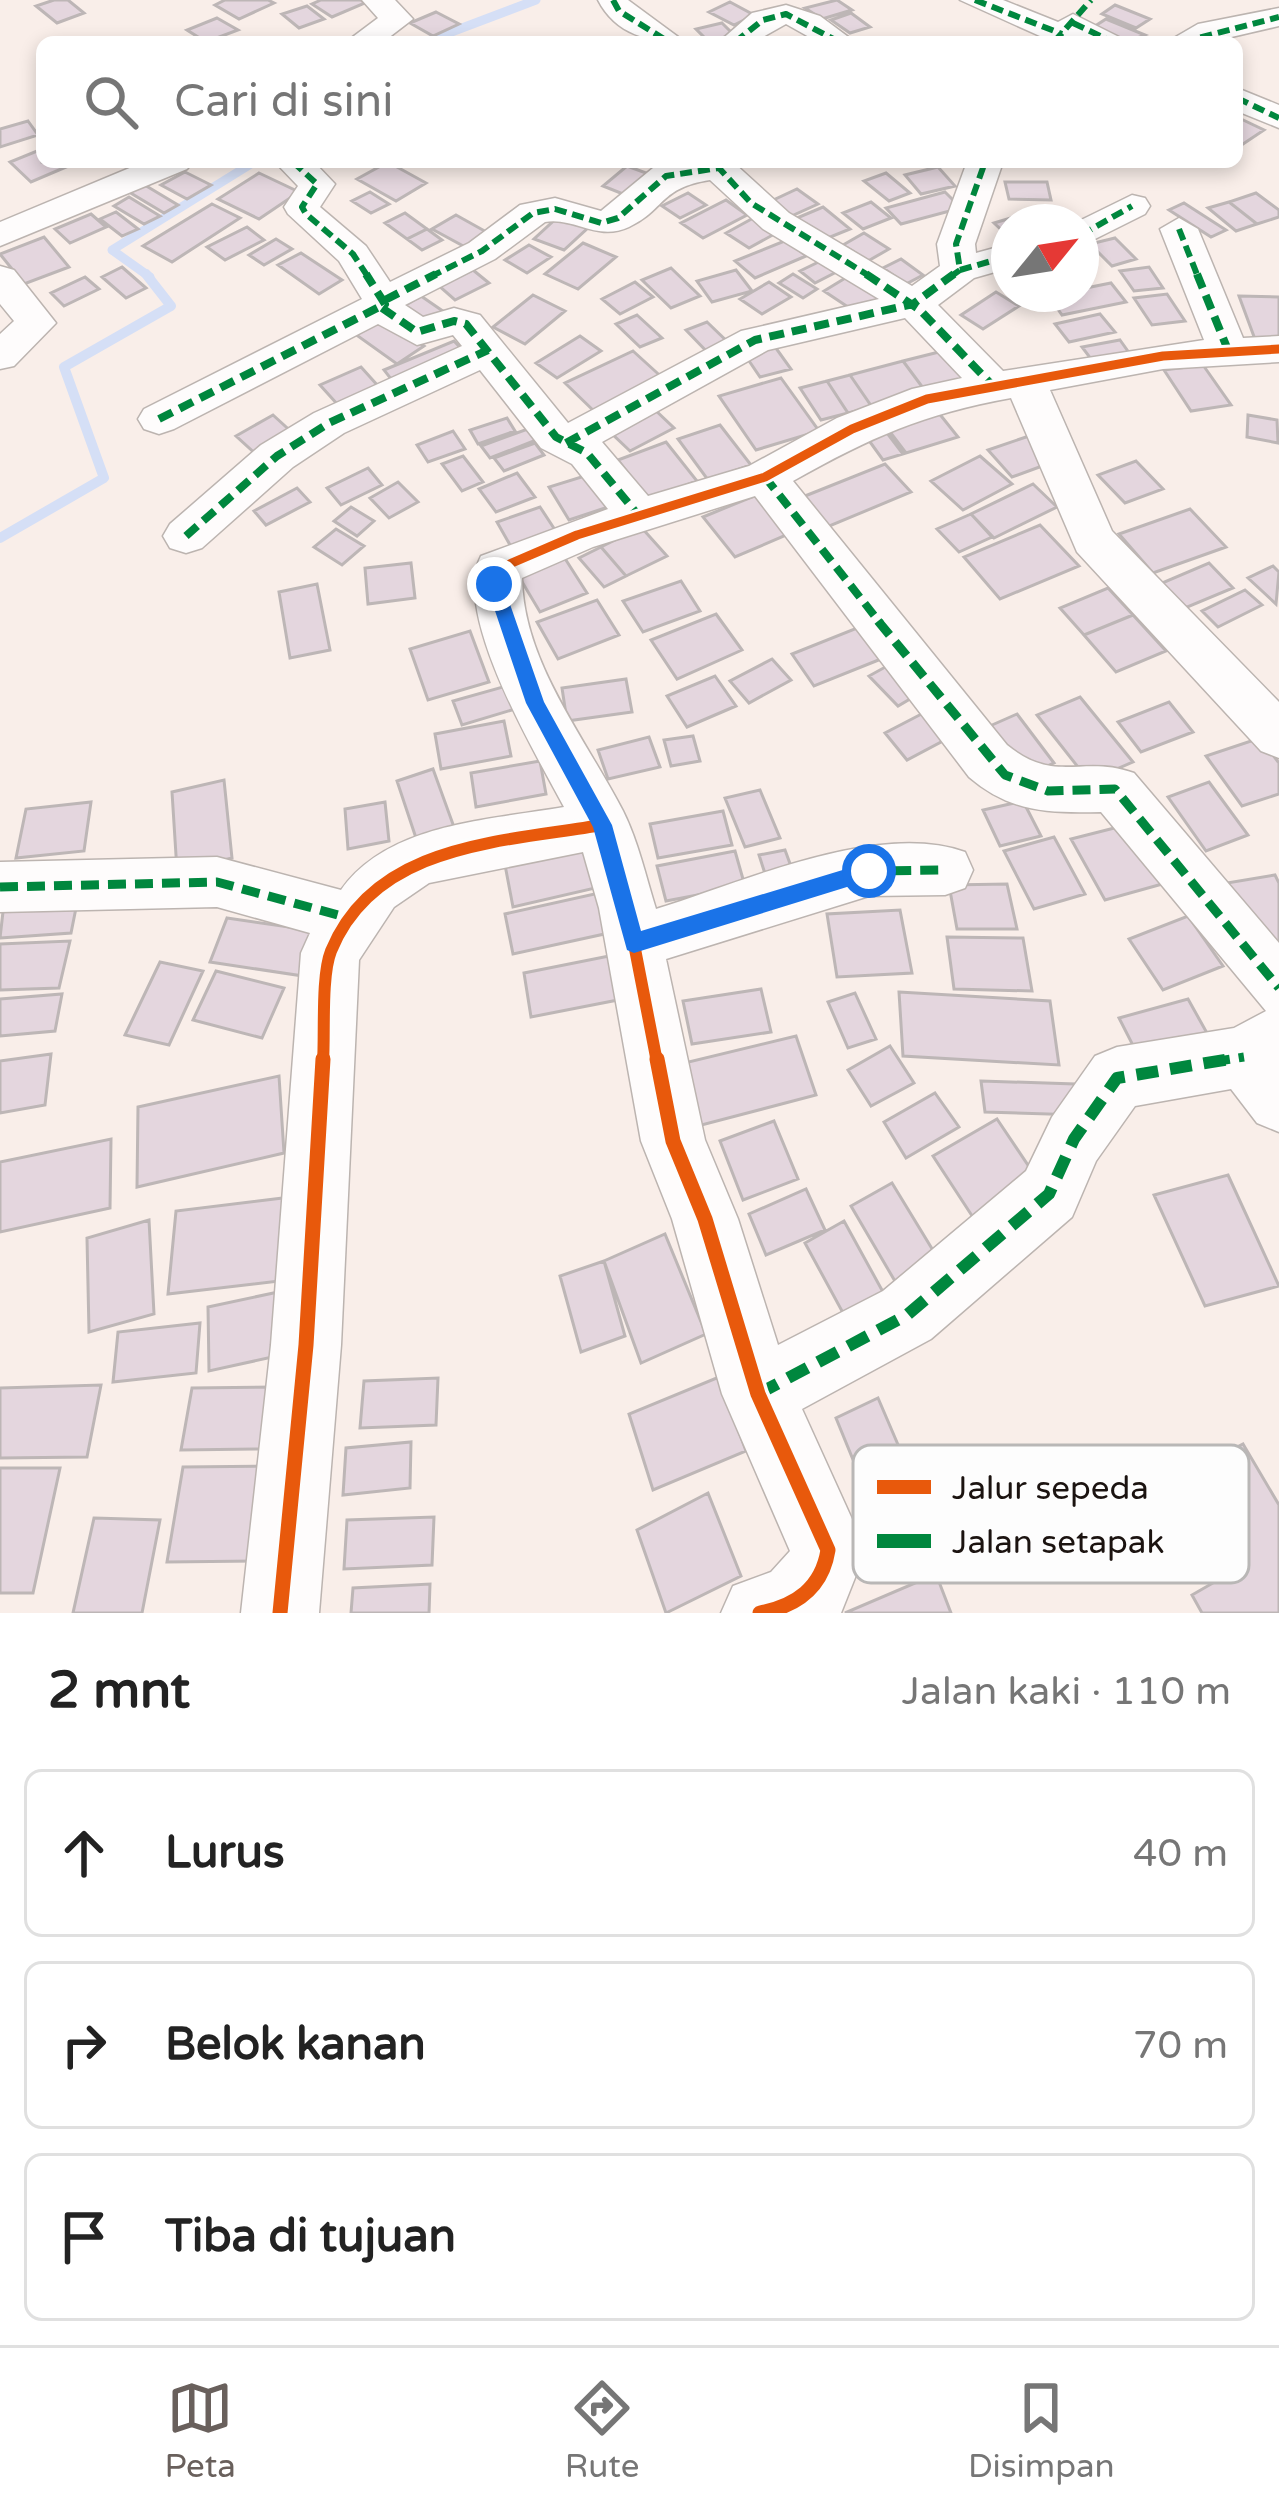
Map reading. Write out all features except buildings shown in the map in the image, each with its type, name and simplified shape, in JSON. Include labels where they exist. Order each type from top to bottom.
[{"type":"street","points":[[371,36],[397,19],[377,0]]},
{"type":"street","points":[[613,0],[619,11],[659,36]]},
{"type":"street","points":[[975,0],[1070,25]]},
{"type":"street","points":[[740,36],[749,24],[783,12],[801,16],[830,36]]},
{"type":"street","points":[[1198,36],[1279,17]]},
{"type":"street","points":[[1243,101],[1279,118]]},
{"type":"street","points":[[0,235],[102,174],[138,168]]},
{"type":"street","points":[[300,168],[317,184],[302,207],[312,224],[353,254],[383,304],[417,332],[461,322],[488,350],[523,400],[566,443],[587,453],[639,516]]},
{"type":"street","points":[[159,419],[482,251],[533,213],[555,209],[601,223],[618,218],[666,176],[706,168]]},
{"type":"street","points":[[722,168],[726,184],[760,210],[914,304],[1010,384],[1094,540],[1279,736]]},
{"type":"street","points":[[960,270],[956,244],[983,168]]},
{"type":"street","points":[[1099,225],[1132,206]]},
{"type":"street","points":[[1179,229],[1228,350]]},
{"type":"street","points":[[566,443],[754,340],[914,304],[960,270],[991,261]]},
{"type":"street","points":[[0,278],[36,323],[0,356]]},
{"type":"street","points":[[771,1612],[820,1582],[828,1550],[758,1394],[705,1219],[674,1141],[634,943],[602,825],[535,703],[494,584],[498,569],[519,556],[765,476],[852,429],[927,399],[1228,350],[1279,349]]},
{"type":"street","points":[[186,536],[277,456],[329,424],[488,350]]},
{"type":"street","points":[[765,476],[988,761],[1012,784],[1048,795],[1115,789],[1279,988]]},
{"type":"street","points":[[280,1613],[306,1345],[330,952],[349,918],[374,890],[410,865],[451,851],[602,825]]},
{"type":"street","points":[[634,943],[869,871],[945,870]]},
{"type":"street","points":[[0,886],[217,882],[349,918]]},
{"type":"street","points":[[758,1394],[907,1315],[1049,1194],[1073,1139],[1117,1078],[1267,1064]]},
{"type":"waterway","points":[[441,36],[536,0]]},
{"type":"waterway","points":[[146,274],[112,250],[244,168]]},
{"type":"waterway","points":[[0,538],[104,478],[64,367],[171,306],[146,274]]},
{"type":"waterway","points":[[146,274],[150,277]]},
{"type":"marked path","points":[[613,0],[619,11],[659,36]]},
{"type":"marked path","points":[[975,0],[1062,34]]},
{"type":"marked path","points":[[1059,36],[1091,0]]},
{"type":"marked path","points":[[742,36],[763,20],[786,14],[830,36]]},
{"type":"marked path","points":[[1197,36],[1279,17]]},
{"type":"marked path","points":[[1073,23],[1100,36]]},
{"type":"marked path","points":[[1243,101],[1279,118]]},
{"type":"marked path","points":[[159,419],[385,304],[353,254],[306,214],[302,207],[317,184],[300,168]]},
{"type":"marked path","points":[[385,300],[482,251],[533,213],[555,209],[601,223],[618,218],[666,176],[719,168],[731,185],[776,221],[920,310],[994,387]]},
{"type":"marked path","points":[[566,443],[755,340],[913,304],[960,270],[956,244],[983,168]]},
{"type":"marked path","points":[[1099,225],[1132,206]]},
{"type":"marked path","points":[[1179,229],[1228,350]]},
{"type":"marked path","points":[[960,270],[991,261]]},
{"type":"marked path","points":[[382,308],[417,332],[454,321],[466,324],[556,437],[587,453],[639,516]]},
{"type":"marked path","points":[[186,536],[277,456],[329,423],[488,350]]},
{"type":"marked path","points":[[765,477],[988,761],[1034,789],[1115,789],[1279,988]]},
{"type":"marked path","points":[[634,943],[869,871],[945,870]]},
{"type":"marked path","points":[[0,887],[217,882],[349,918]]},
{"type":"marked path","points":[[758,1394],[907,1315],[1049,1194],[1074,1139],[1117,1078],[1244,1057]]},
{"type":"cycle path","points":[[760,1613],[806,1594],[821,1575],[828,1550],[758,1394],[705,1219],[673,1141],[627,908],[602,825],[535,703],[498,600],[498,569],[577,535],[765,477],[852,429],[927,399],[1163,356],[1279,349]]},
{"type":"cycle path","points":[[280,1613],[306,1345],[330,953],[374,889],[410,865],[451,851],[602,825]]},
{"type":"route","points":[[494,584],[535,703],[602,825],[634,943],[869,871]]}]
